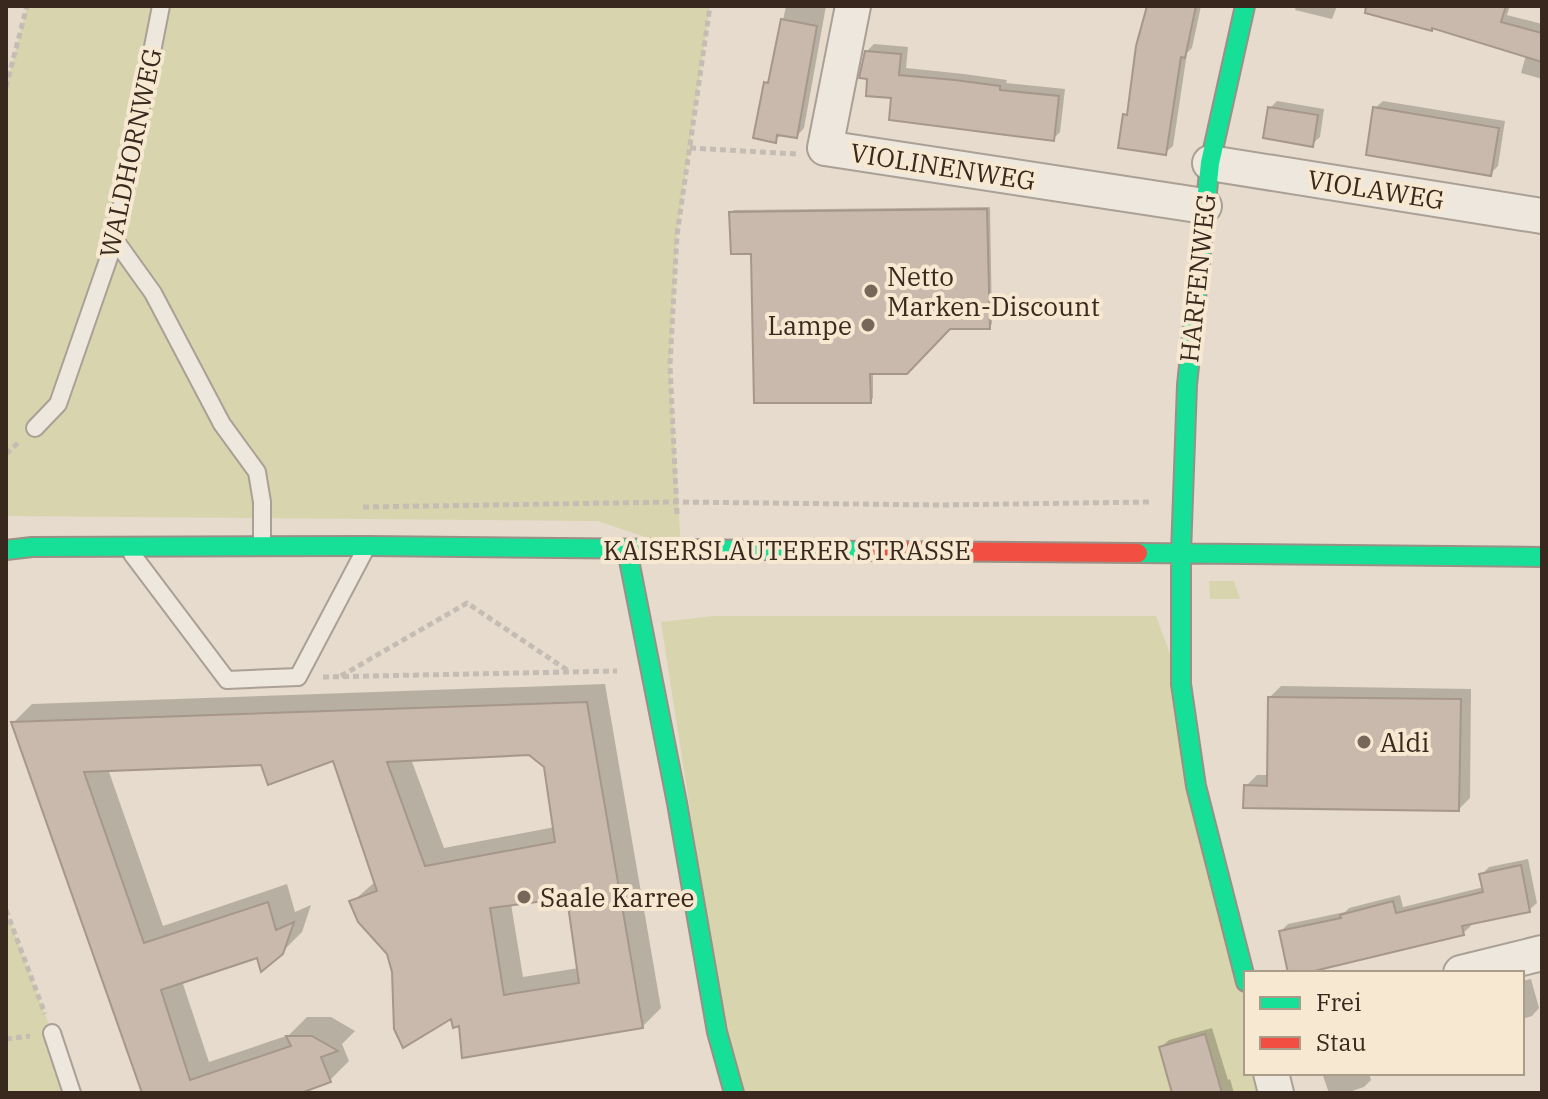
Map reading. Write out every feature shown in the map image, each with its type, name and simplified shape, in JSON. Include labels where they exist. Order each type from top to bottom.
[{"type":"street","name":"VIOLINENWEG","points":[[853,6],[825,148],[1204,206]]},
{"type":"street","name":"HARFENWEG","points":[[1244,974],[1196,786],[1181,684],[1181,553],[1187,385],[1204,206],[1210,163],[1245,6]]},
{"type":"street","name":"VIOLAWEG","points":[[1210,163],[1542,216]]},
{"type":"street","name":"KAISERSLAUTERER STRASSE","points":[[6,543],[32,547]]},
{"type":"street","name":"KAISERSLAUTERER STRASSE","points":[[6,550],[32,547],[368,546],[1542,557]]},
{"type":"street","points":[[627,550],[717,1032],[734,1093]]},
{"type":"street","points":[[1469,971],[1542,953]]},
{"type":"lane","name":"WALDHORNWEG","points":[[35,428],[58,404],[115,240],[161,6]]},
{"type":"lane","points":[[115,240],[153,293],[222,424],[257,472],[262,502],[262,546]]},
{"type":"lane","points":[[126,546],[227,680],[298,677],[368,546]]},
{"type":"lane","points":[[52,1033],[72,1093]]},
{"type":"path","points":[[6,87],[27,6]]},
{"type":"path","points":[[681,549],[670,365],[677,235],[710,6]]},
{"type":"path","points":[[690,148],[801,154],[825,148]]},
{"type":"path","points":[[358,507],[676,502],[941,505],[1182,501]]},
{"type":"path","points":[[341,676],[467,603],[568,672]]},
{"type":"path","points":[[298,677],[651,670]]},
{"type":"path","points":[[6,910],[52,1033]]},
{"type":"shaded area","points":[[27,6],[710,6],[677,235],[670,365],[681,549],[598,521],[6,516],[6,87]]},
{"type":"shaded area","points":[[1209,581],[1234,581],[1240,599],[1210,599]]},
{"type":"shaded area","points":[[714,616],[1156,616],[1181,684],[1244,973],[1244,1075],[1272,1075],[1276,1093],[734,1093],[661,622]]},
{"type":"shaded area","points":[[6,910],[52,1033],[71,1093],[6,1093]]},
{"type":"building","points":[[1147,6],[1196,6],[1185,58],[1181,57],[1166,155],[1118,148],[1123,114],[1127,115],[1136,46]]},
{"type":"building","points":[[1366,6],[1506,6],[1501,22],[1542,33],[1542,62],[1432,28],[1432,31],[1365,13]]},
{"type":"building","points":[[781,19],[817,26],[797,138],[777,135],[776,143],[753,138]]},
{"type":"building","points":[[865,51],[901,54],[899,75],[1059,96],[1054,141],[889,120],[891,98],[866,96],[867,79],[859,78]]},
{"type":"building","points":[[1268,107],[1318,115],[1313,147],[1263,138]]},
{"type":"building","points":[[1373,107],[1499,128],[1491,176],[1366,155]]},
{"type":"building","name":"Netto Marken-Discount","points":[[987,209],[990,329],[950,329],[907,374],[870,374],[871,403],[754,403],[751,254],[731,254],[729,212]]},
{"type":"building","name":"Aldi","points":[[1268,697],[1461,699],[1459,811],[1243,808],[1244,785],[1267,786]]},
{"type":"building","name":"Saale Karree","points":[[587,702],[643,1028],[462,1058],[459,1026],[453,1028],[451,1019],[403,1048],[394,1029],[392,972],[387,954],[358,922],[349,901],[377,891],[333,761],[268,785],[261,765],[84,772],[144,943],[268,902],[276,930],[294,922],[283,954],[261,972],[257,958],[161,990],[190,1080],[291,1046],[286,1036],[312,1036],[338,1051],[321,1057],[331,1082],[301,1093],[142,1093],[11,722]],"holes":[[[529,755],[544,767],[555,842],[425,866],[387,762]],[[567,898],[579,983],[504,995],[490,908]]]},
{"type":"building","points":[[1521,865],[1530,912],[1462,926],[1464,935],[1314,971],[1288,971],[1279,931],[1341,918],[1340,915],[1393,901],[1396,913],[1483,892],[1479,874]]},
{"type":"building","points":[[1205,1034],[1222,1093],[1172,1093],[1159,1047]]},
{"type":"traffic: fast","points":[[1244,974],[1196,786],[1181,684],[1181,553],[1187,385],[1210,163],[1245,6]]},
{"type":"traffic: fast","points":[[6,550],[32,547],[368,546],[871,551]]},
{"type":"traffic: fast","points":[[627,550],[677,803],[717,1032],[734,1093]]},
{"type":"traffic: fast","points":[[1138,553],[1542,557]]},
{"type":"traffic: jam","points":[[871,551],[1138,553]]},
{"type":"place","name":"Netto Marken-Discount","points":[[871,291]]},
{"type":"place","name":"Lampe","points":[[868,325]]},
{"type":"place","name":"Aldi","points":[[1364,742]]},
{"type":"place","name":"Saale Karree","points":[[524,897]]}]
